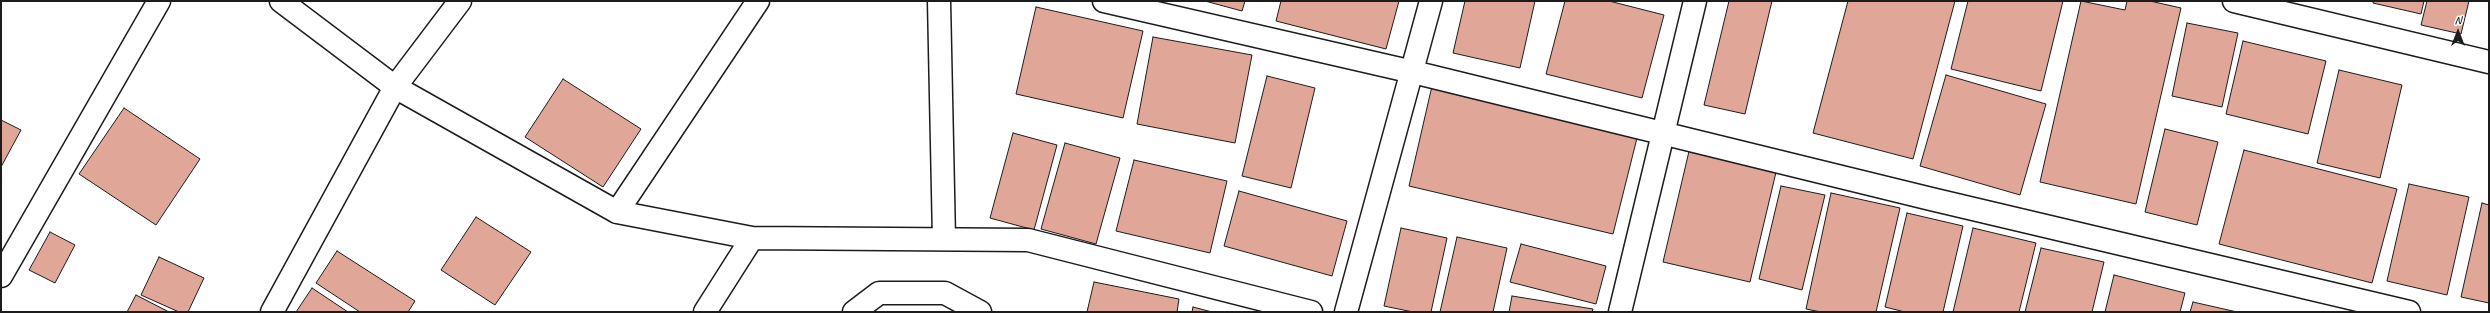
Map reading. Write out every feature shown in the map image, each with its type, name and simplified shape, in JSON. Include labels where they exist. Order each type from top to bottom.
[{"type":"street","points":[[1,276],[159,1]]},
{"type":"street","points":[[281,1],[395,86],[617,212],[752,238],[1028,240],[1311,312]]},
{"type":"street","points":[[272,312],[395,86],[460,1]]},
{"type":"street","points":[[617,212],[758,1]]},
{"type":"street","points":[[939,1],[944,239]]},
{"type":"street","points":[[1104,1],[1413,72],[1664,134],[2409,312]]},
{"type":"street","points":[[1346,312],[1413,72],[1430,1]]},
{"type":"street","points":[[1620,312],[1695,1]]},
{"type":"street","points":[[2234,1],[2489,62]]},
{"type":"street","points":[[705,312],[752,238]]},
{"type":"street","points":[[854,312],[879,293],[945,293],[980,312]]},
{"type":"building","points":[[1205,1],[1245,1],[1242,11]]},
{"type":"building","points":[[1281,1],[1399,1],[1386,49],[1276,21]]},
{"type":"building","points":[[1465,1],[1535,1],[1520,68],[1453,53]]},
{"type":"building","points":[[1565,1],[1609,1],[1664,15],[1642,98],[1546,74]]},
{"type":"building","points":[[1729,1],[1772,1],[1745,114],[1704,105]]},
{"type":"building","points":[[1848,1],[1955,1],[1913,159],[1813,133]]},
{"type":"building","points":[[1968,1],[2063,1],[2041,91],[1951,69]]},
{"type":"building","points":[[2081,1],[2125,10],[2127,1],[2150,1],[2181,8],[2136,204],[2040,182]]},
{"type":"building","points":[[2373,1],[2424,1],[2421,14],[2373,3]]},
{"type":"building","points":[[2427,1],[2469,1],[2461,34],[2421,25]]},
{"type":"building","points":[[1036,7],[1143,31],[1123,118],[1016,94]]},
{"type":"building","points":[[2187,23],[2238,33],[2222,107],[2172,96]]},
{"type":"building","points":[[1153,37],[1252,55],[1235,143],[1137,124]]},
{"type":"building","points":[[2243,41],[2326,61],[2308,134],[2226,114]]},
{"type":"building","points":[[2339,70],[2402,85],[2380,178],[2317,163]]},
{"type":"building","points":[[1946,75],[2046,104],[2020,195],[1920,166]]},
{"type":"building","points":[[1267,76],[1315,88],[1291,188],[1242,176]]},
{"type":"building","points":[[563,79],[641,129],[603,187],[525,137]]},
{"type":"building","points":[[1432,86],[1638,134],[1613,234],[1409,186]]},
{"type":"building","points":[[124,108],[200,159],[156,225],[79,174]]},
{"type":"building","points":[[1,120],[21,130],[1,167]]},
{"type":"building","points":[[2165,129],[2218,142],[2197,225],[2145,212]]},
{"type":"building","points":[[1013,133],[1057,145],[1034,230],[990,218]]},
{"type":"building","points":[[1065,143],[1120,158],[1096,244],[1041,229]]},
{"type":"building","points":[[1690,147],[1777,168],[1750,282],[1663,262]]},
{"type":"building","points":[[2244,150],[2397,189],[2372,283],[2219,244]]},
{"type":"building","points":[[1134,160],[1227,181],[1210,253],[1116,231]]},
{"type":"building","points":[[2409,184],[2469,197],[2447,295],[2387,281]]},
{"type":"building","points":[[1781,186],[1825,195],[1802,290],[1759,279]]},
{"type":"building","points":[[1239,191],[1347,221],[1332,276],[1224,246]]},
{"type":"building","points":[[1831,193],[1900,208],[1876,312],[1821,312],[1806,309]]},
{"type":"building","points":[[2482,203],[2489,205],[2489,303],[2461,297]]},
{"type":"building","points":[[1907,213],[1963,226],[1943,312],[1905,312],[1885,307]]},
{"type":"building","points":[[476,217],[531,252],[495,305],[441,270]]},
{"type":"building","points":[[1401,228],[1447,238],[1431,312],[1413,312],[1384,306]]},
{"type":"building","points":[[1973,228],[2036,243],[2019,312],[1953,312]]},
{"type":"building","points":[[50,232],[75,245],[55,283],[29,270]]},
{"type":"building","points":[[1457,237],[1507,248],[1493,312],[1440,312]]},
{"type":"building","points":[[1521,244],[1606,266],[1596,304],[1510,282]]},
{"type":"building","points":[[2041,248],[2104,262],[2092,312],[2025,312]]},
{"type":"building","points":[[337,251],[415,301],[408,312],[360,312],[316,283]]},
{"type":"building","points":[[159,257],[204,278],[188,312],[179,312],[141,295]]},
{"type":"building","points":[[2114,275],[2185,293],[2180,312],[2105,312]]},
{"type":"building","points":[[1094,282],[1179,299],[1177,312],[1087,312]]},
{"type":"building","points":[[312,288],[348,312],[296,312]]},
{"type":"building","points":[[136,295],[169,312],[127,312]]},
{"type":"building","points":[[1512,296],[1593,309],[1592,312],[1509,312]]},
{"type":"building","points":[[2193,302],[2237,312],[2190,312]]},
{"type":"building","points":[[1193,307],[1212,312],[1192,312]]}]
